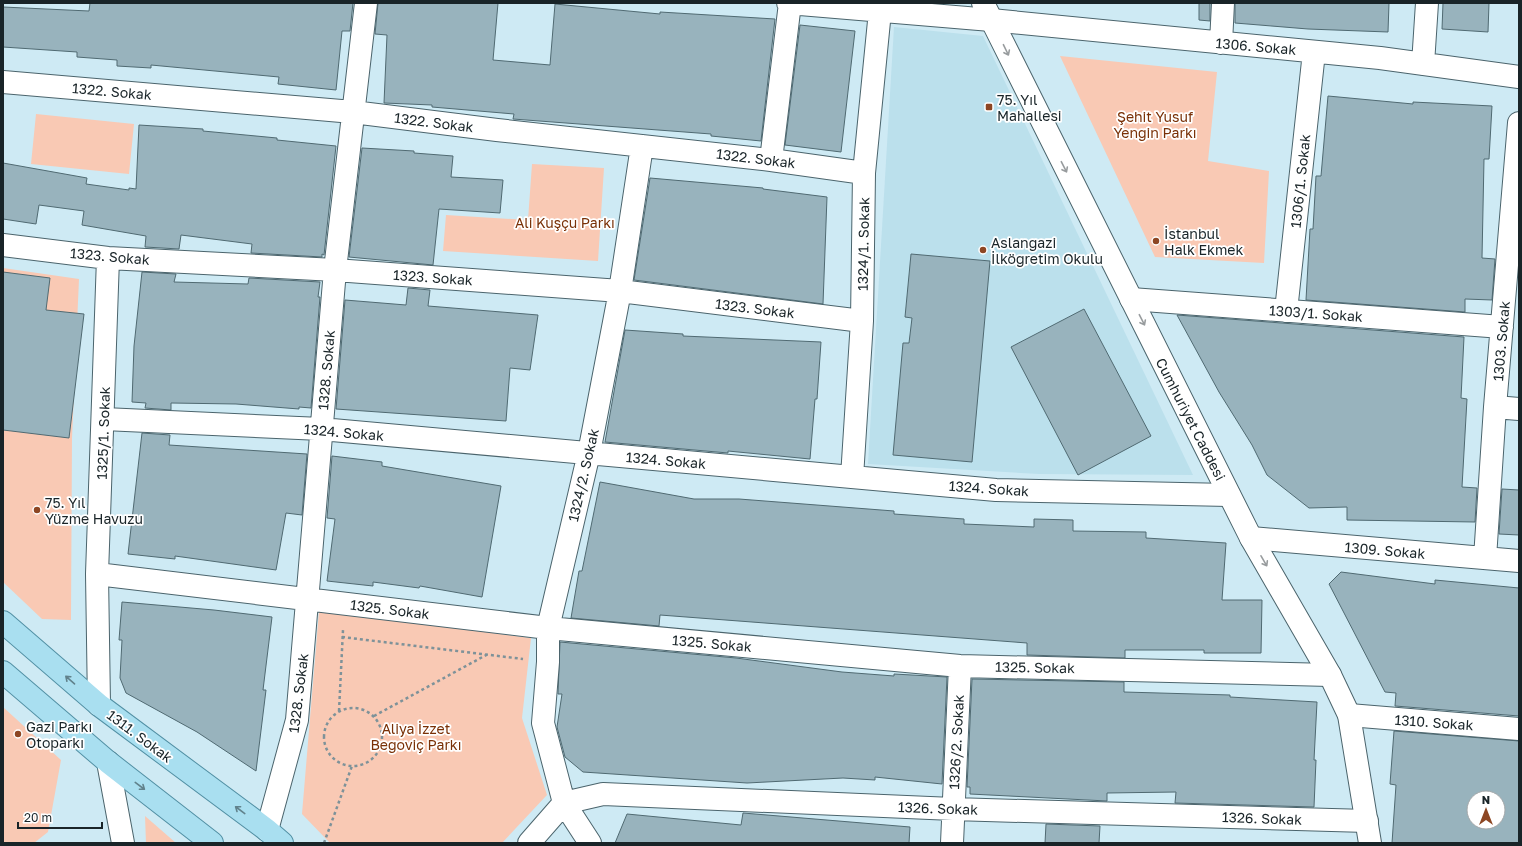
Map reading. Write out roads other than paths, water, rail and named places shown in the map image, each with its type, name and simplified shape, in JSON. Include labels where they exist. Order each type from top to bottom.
[{"type":"main road","name":"1311. Sokak","points":[[3,622],[99,705],[274,836]]},
{"type":"main road","points":[[3,672],[108,762],[212,843]]},
{"type":"street","name":"1328. Sokak","points":[[274,836],[297,720],[335,270],[366,3]]},
{"type":"street","points":[[771,160],[789,3]]},
{"type":"street","name":"1306. Sokak","points":[[789,3],[880,11],[987,12],[1221,43],[1423,64],[1519,77]]},
{"type":"street","points":[[1221,43],[1223,3]]},
{"type":"street","points":[[1423,64],[1427,3]]},
{"type":"street","name":"1324/1. Sokak","points":[[852,477],[862,321],[864,173],[880,11]]},
{"type":"street","name":"Cumhuriyet Caddesi","points":[[987,12],[1251,538],[1330,675],[1349,716],[1370,843]]},
{"type":"street","name":"1306/1. Sokak","points":[[1286,311],[1314,52]]},
{"type":"street","name":"1322. Sokak","points":[[3,82],[353,112],[771,160],[864,173]]},
{"type":"street","name":"1303. Sokak","points":[[1485,558],[1502,327],[1514,232],[1519,123]]},
{"type":"street","name":"1324/2. Sokak","points":[[590,843],[564,803],[543,723],[548,662],[548,628],[588,453],[620,291],[642,146]]},
{"type":"street","name":"1323. Sokak","points":[[3,245],[108,258],[335,270],[620,291],[862,321]]},
{"type":"street","name":"1325/1. Sokak","points":[[99,705],[97,574],[104,419],[108,258]]},
{"type":"street","name":"1303/1. Sokak","points":[[1131,299],[1502,327]]},
{"type":"street","points":[[1495,407],[1519,409]]},
{"type":"street","name":"1324. Sokak","points":[[104,419],[321,429],[996,490],[1229,495]]},
{"type":"street","name":"1309. Sokak","points":[[1251,538],[1519,561]]},
{"type":"street","name":"1325. Sokak","points":[[97,574],[308,598],[548,628],[960,666],[1330,675]]},
{"type":"street","name":"1326/2. Sokak","points":[[952,843],[960,666]]},
{"type":"street","name":"1310. Sokak","points":[[1349,716],[1519,729]]},
{"type":"street","points":[[108,762],[123,843]]},
{"type":"street","name":"1326. Sokak","points":[[564,803],[603,794],[953,809],[1367,821]]},
{"type":"street","points":[[529,843],[564,803]]},
{"type":"place","name":"75. Yıl Mahallesi","points":[[989,107]]},
{"type":"place","name":"İstanbul Halk Ekmek","points":[[1156,241]]},
{"type":"place","name":"Aslangazi İlköğretim Okulu","points":[[983,250]]},
{"type":"place","name":"75. Yıl Yüzme Havuzu","points":[[37,510]]},
{"type":"place","name":"Gazi Parkı Otoparkı","points":[[18,734]]},
{"type":"park label","name":"Şehit Yusuf Yengin Parkı","points":[[1155,124]]},
{"type":"park label","name":"Ali Kuşçu Parkı","points":[[565,222]]},
{"type":"park label","name":"Aliya İzzet Begoviç Parkı","points":[[416,736]]}]
